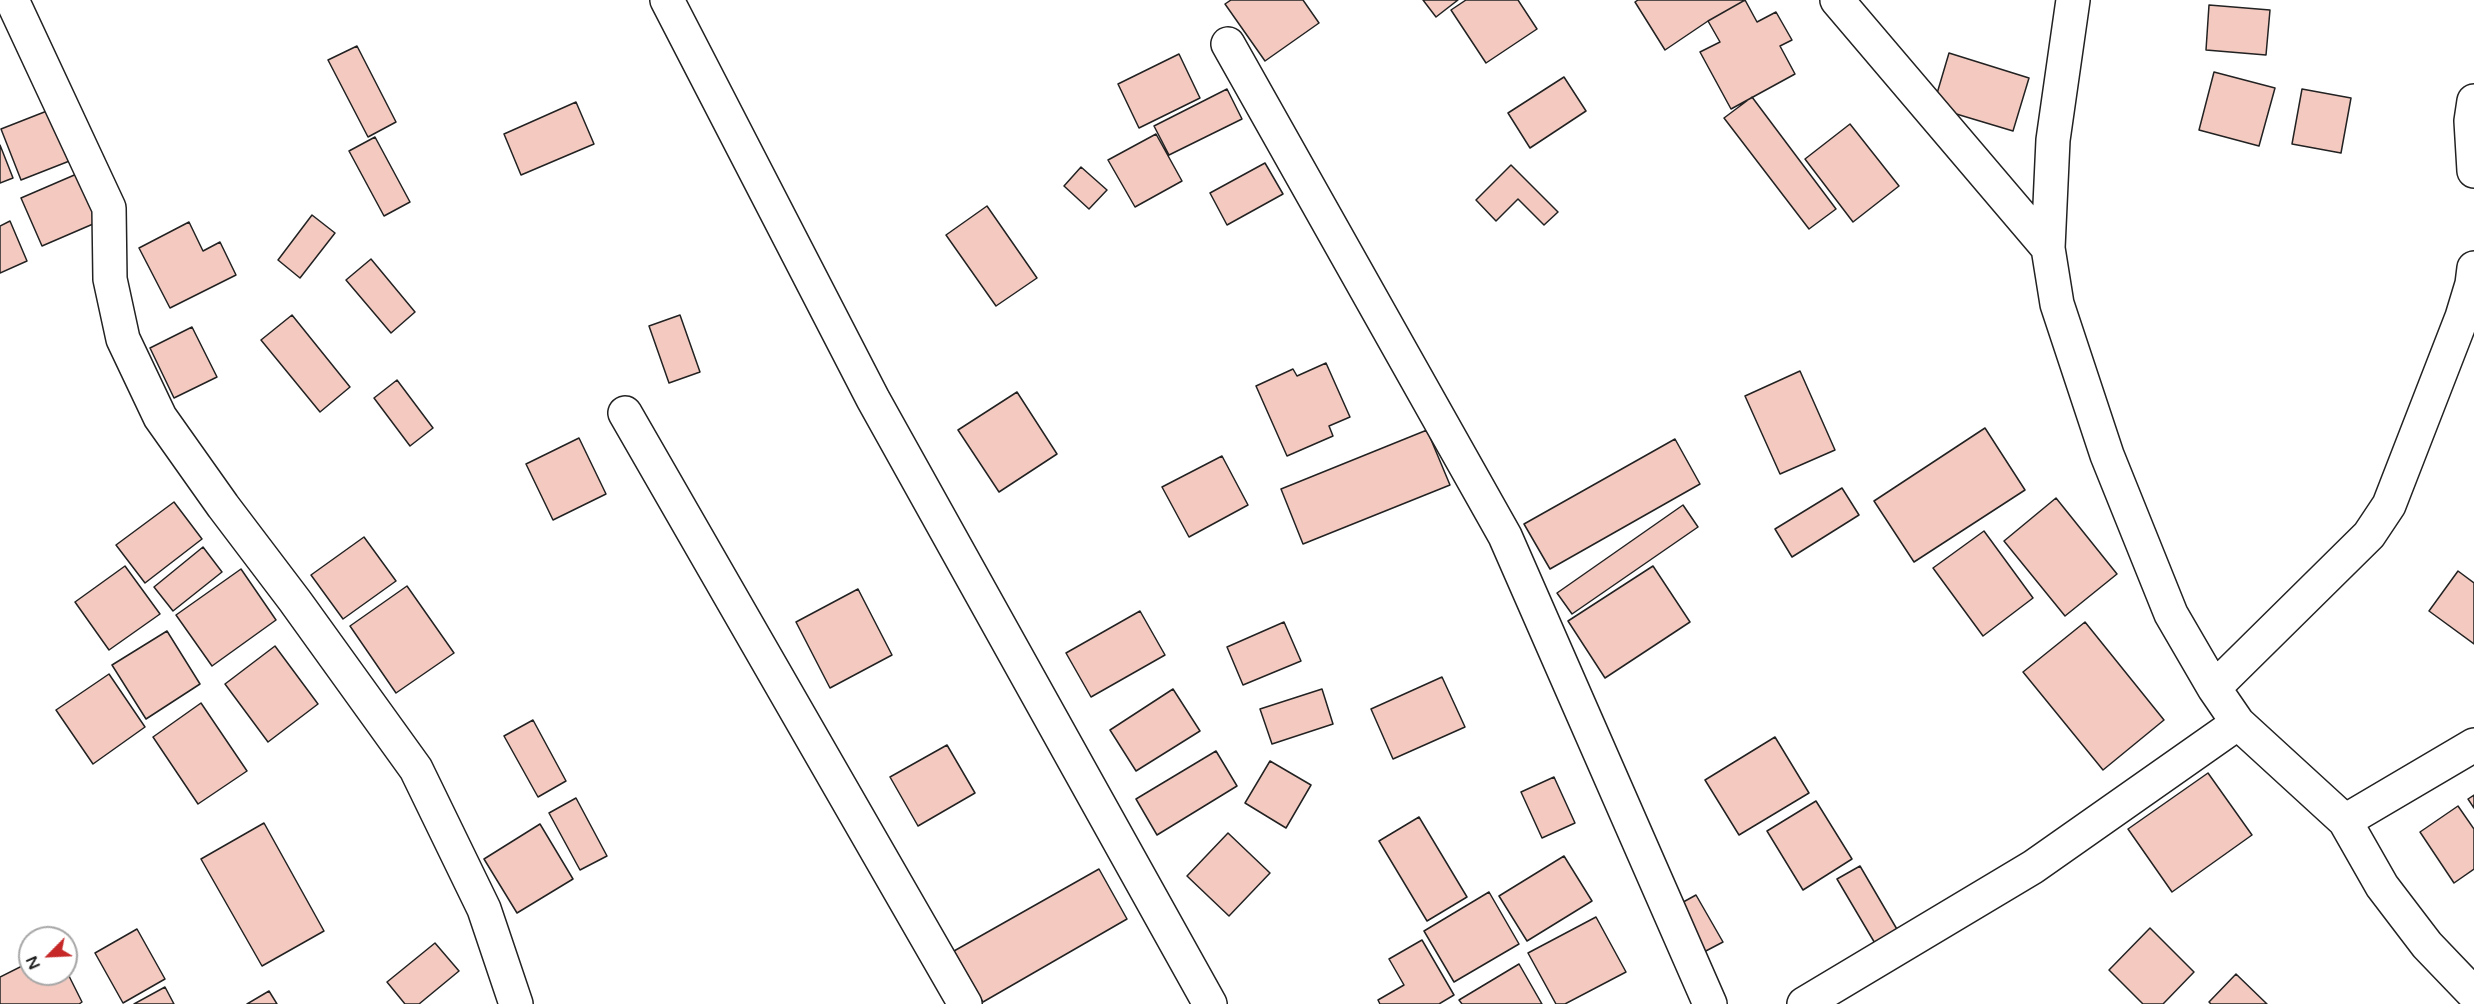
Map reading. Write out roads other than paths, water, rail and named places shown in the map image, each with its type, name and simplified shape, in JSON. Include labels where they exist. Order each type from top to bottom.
[{"type":"street","points":[[12,0],[109,208],[111,279],[123,339],[160,417],[416,770],[484,909],[516,1004]]},
{"type":"street","points":[[667,0],[873,399],[1210,1004]]},
{"type":"street","points":[[1837,0],[2048,248]]},
{"type":"street","points":[[2073,0],[2053,140],[2048,248],[2057,304],[2107,455],[2171,614],[2214,688],[2238,723],[2345,821],[2382,886],[2427,945],[2474,994]]},
{"type":"street","points":[[1228,44],[1505,536],[1710,1004]]},
{"type":"street","points":[[2474,101],[2471,121],[2474,171]]},
{"type":"street","points":[[2214,688],[2368,535],[2389,505],[2462,317],[2472,284],[2474,268]]},
{"type":"street","points":[[625,413],[965,1004]]},
{"type":"street","points":[[1804,1004],[2032,867],[2238,723]]},
{"type":"street","points":[[2345,821],[2474,745]]}]
